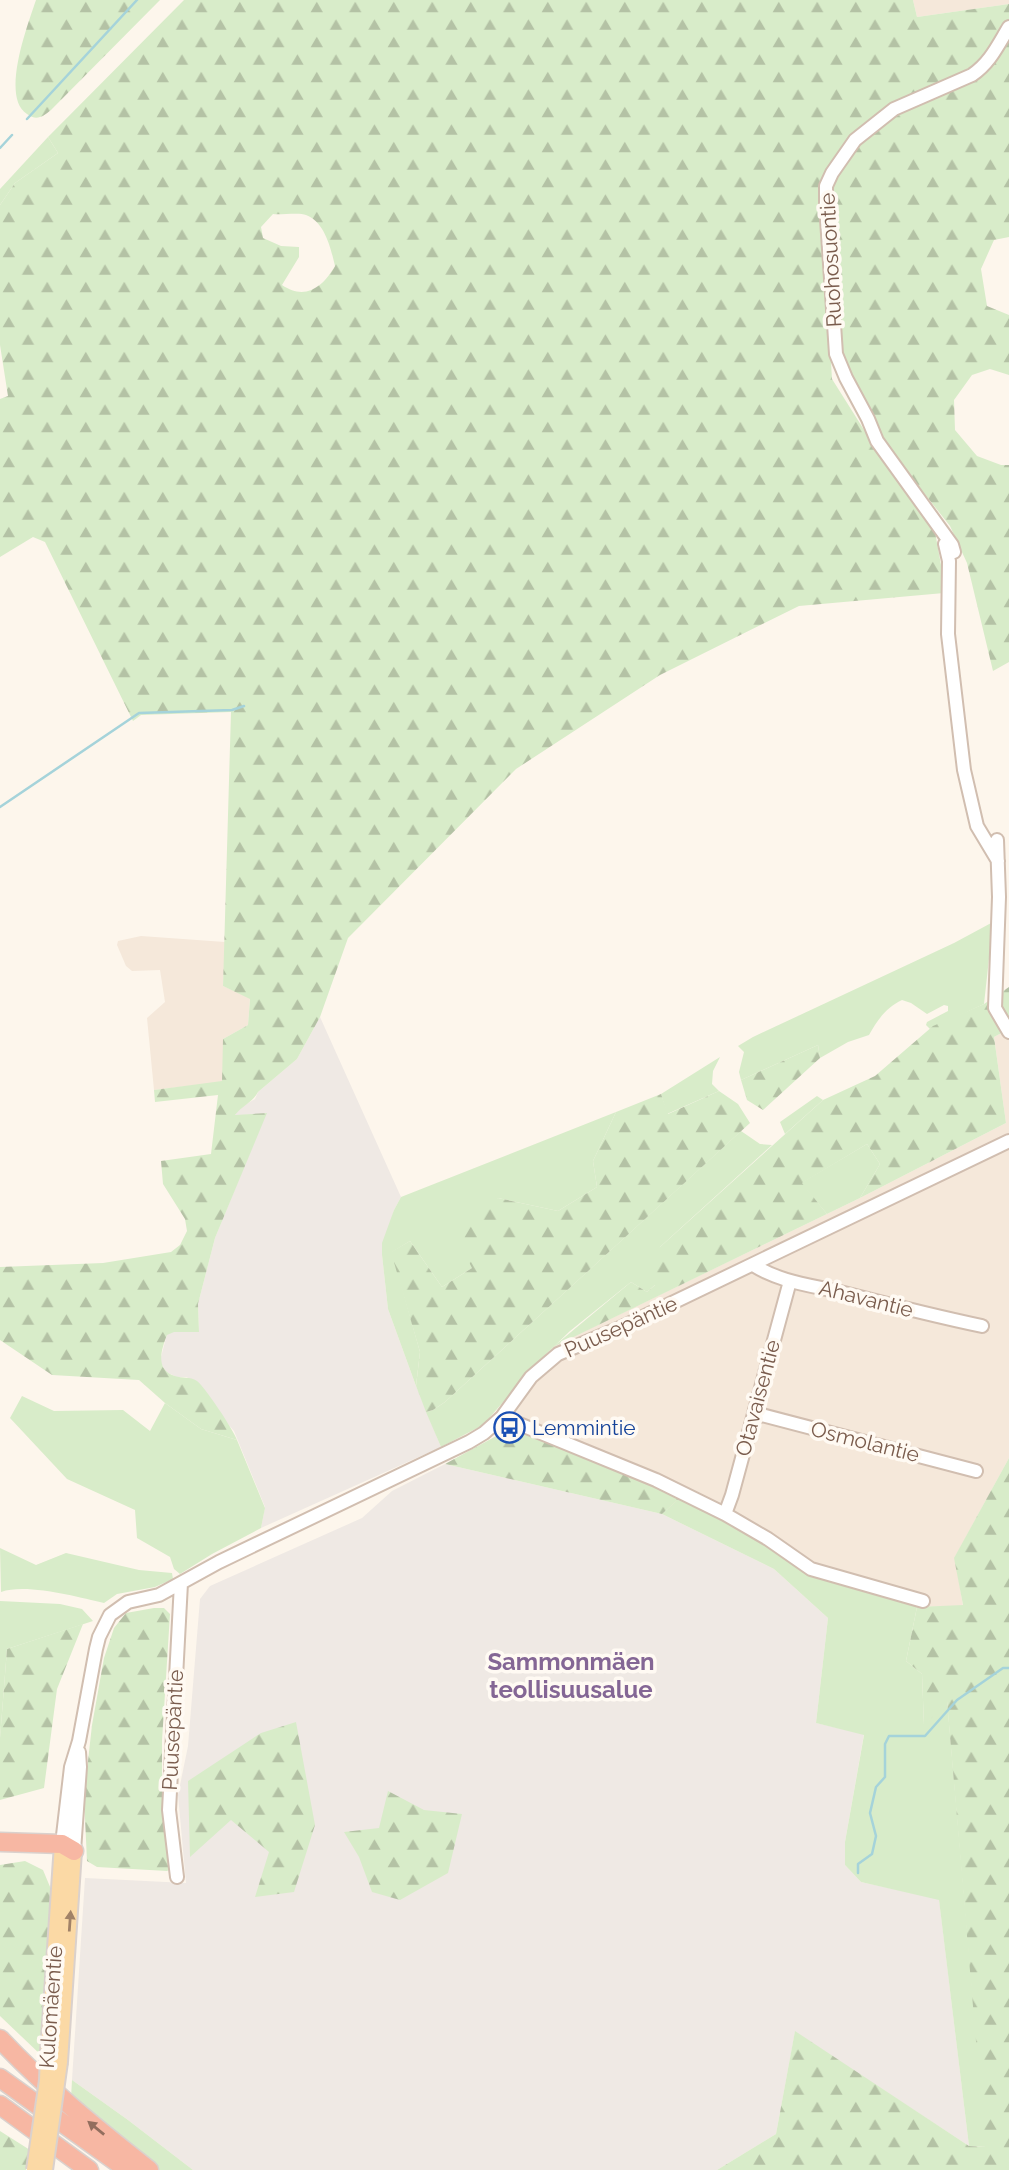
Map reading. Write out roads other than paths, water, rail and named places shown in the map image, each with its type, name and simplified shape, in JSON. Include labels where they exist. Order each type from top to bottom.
[{"type":"highway","points":[[0,1842],[65,1850]]},
{"type":"highway","points":[[0,1854],[65,1850]]},
{"type":"highway","points":[[0,2039],[80,2115],[149,2170]]},
{"type":"highway","points":[[0,2078],[128,2170]]},
{"type":"highway","points":[[0,2105],[89,2170]]},
{"type":"main road","name":"Kulomäentie","points":[[45,2170],[65,1850]]},
{"type":"main road","name":"Kulomäentie","points":[[34,2170],[47,2080],[54,2058]]},
{"type":"street","name":"Ruohosuontie","points":[[954,552],[941,529],[877,441],[836,354],[826,186],[855,140],[894,109],[981,69],[990,61],[1009,27]]},
{"type":"street","points":[[941,529],[949,561],[948,635],[964,770],[977,826],[998,861]]},
{"type":"street","points":[[997,840],[996,1008],[1009,1032]]},
{"type":"street","name":"Puusepäntie","points":[[65,1850],[80,1767],[79,1741],[96,1649],[110,1615],[128,1602],[159,1595],[219,1562],[469,1442],[502,1417],[531,1377],[558,1354],[620,1328],[1009,1141]]},
{"type":"street","name":"Ahavantie","points":[[753,1265],[766,1273],[790,1281],[982,1326]]},
{"type":"street","name":"Otavaisentie","points":[[725,1514],[790,1281]]},
{"type":"street","name":"Osmolantie","points":[[754,1413],[976,1471]]},
{"type":"street","points":[[502,1417],[656,1480],[725,1514],[768,1539],[811,1569],[923,1601]]},
{"type":"street","name":"Puusepäntie","points":[[177,1877],[169,1797],[181,1583]]},
{"type":"waterway","points":[[27,119],[137,0]]},
{"type":"waterway","points":[[0,148],[12,135]]},
{"type":"waterway","points":[[0,807],[139,713],[232,710],[244,706]]},
{"type":"waterway","points":[[858,1873],[858,1864],[872,1854],[876,1836],[870,1813],[876,1787],[885,1777],[885,1744],[889,1736],[925,1736],[957,1700],[1003,1668],[1009,1668]]},
{"type":"place","name":"Lemmintie","points":[[509,1428]]},
{"type":"district","name":"Sammonmäen teollisuusalue","points":[[571,1676]]}]
